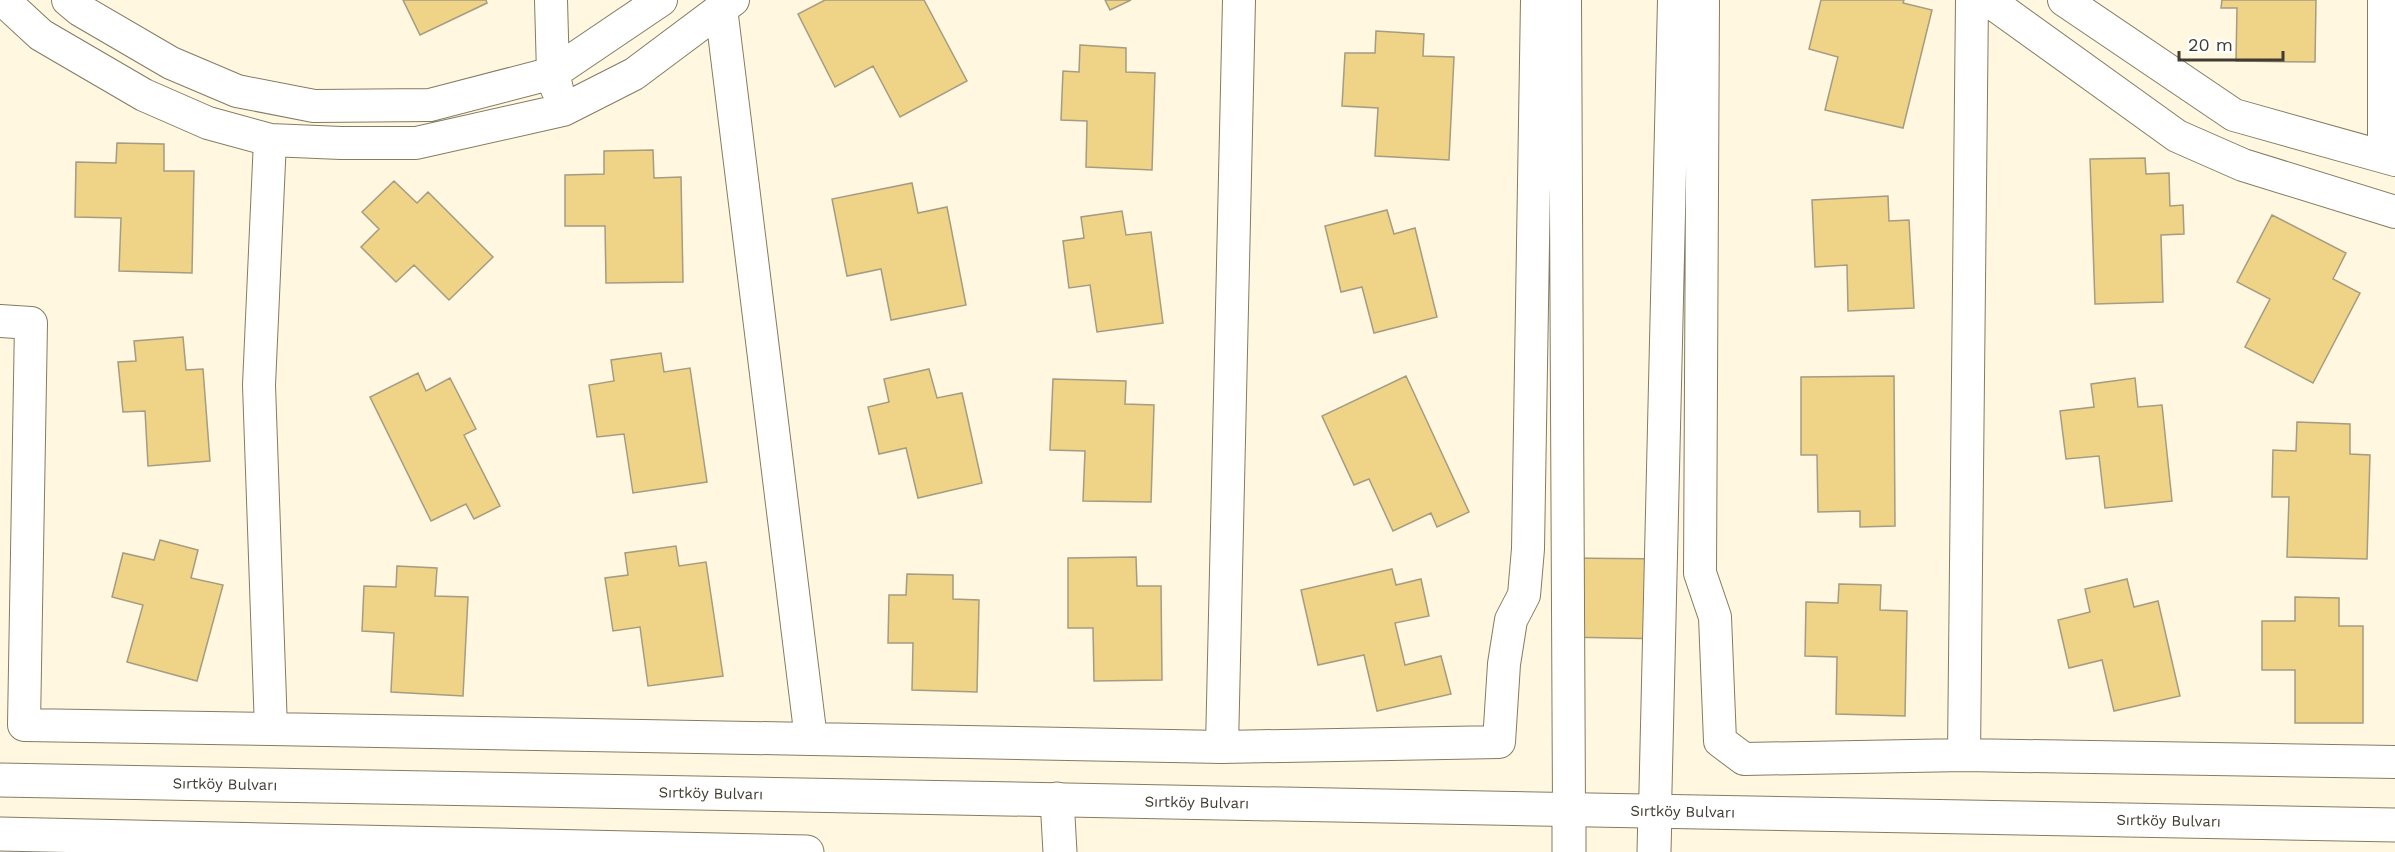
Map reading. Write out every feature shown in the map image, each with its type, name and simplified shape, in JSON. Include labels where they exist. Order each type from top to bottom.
[{"type":"main road","name":"Sırtköy Bulvarı","points":[[0,780],[2395,825]]},
{"type":"main road","points":[[1057,799],[1060,852]]},
{"type":"main road","points":[[1569,809],[1569,852]]},
{"type":"main road","points":[[1654,811],[1654,852]]},
{"type":"main road","points":[[0,834],[807,852]]},
{"type":"street","points":[[3,0],[40,34],[144,95],[208,123],[270,140],[341,143],[416,143],[563,110],[634,74],[727,4]]},
{"type":"street","points":[[68,0],[80,10],[171,63],[237,91],[314,106],[430,105],[554,73],[661,0]]},
{"type":"street","points":[[551,0],[554,73],[563,110]]},
{"type":"street","points":[[1222,747],[1239,0]]},
{"type":"street","points":[[0,321],[31,323],[24,725],[1222,747],[1499,742],[1504,664],[1511,620],[1524,595],[1528,549],[1537,0]]},
{"type":"street","points":[[1565,0],[1569,809]]},
{"type":"street","points":[[1654,811],[1674,0]]},
{"type":"street","points":[[1703,0],[1700,573],[1715,617],[1720,741],[1744,759],[1964,755],[2395,762]]},
{"type":"street","points":[[1964,755],[1972,0]]},
{"type":"street","points":[[1988,0],[2177,136],[2243,165],[2395,212]]},
{"type":"street","points":[[2064,0],[2234,115],[2390,158],[2384,0]]},
{"type":"street","points":[[727,4],[810,739]]},
{"type":"street","points":[[270,140],[259,385],[271,729]]},
{"type":"building","points":[[403,0],[486,0],[487,3],[420,35]]},
{"type":"building","points":[[825,0],[924,0],[967,81],[900,117],[873,66],[835,87],[798,14]]},
{"type":"building","points":[[1105,0],[1131,0],[1110,10]]},
{"type":"building","points":[[1821,0],[1904,0],[1903,3],[1932,10],[1903,128],[1825,110],[1838,57],[1809,49]]},
{"type":"building","points":[[2222,0],[2316,0],[2315,62],[2236,61],[2237,8],[2221,8]]},
{"type":"building","points":[[1376,31],[1424,34],[1423,56],[1454,57],[1449,160],[1375,156],[1378,108],[1342,106],[1345,53],[1375,53]]},
{"type":"building","points":[[1080,45],[1126,48],[1126,72],[1155,73],[1152,170],[1086,167],[1087,121],[1061,120],[1063,71],[1079,72]]},
{"type":"building","points":[[117,143],[164,144],[164,171],[194,171],[192,273],[119,271],[121,218],[75,217],[76,162],[116,163]]},
{"type":"building","points":[[653,150],[654,178],[681,177],[683,282],[606,283],[605,226],[565,226],[565,175],[604,174],[604,151]]},
{"type":"building","points":[[2145,158],[2146,174],[2169,173],[2170,206],[2183,205],[2184,234],[2161,235],[2163,302],[2095,304],[2090,159]]},
{"type":"building","points":[[394,181],[417,203],[428,192],[493,257],[449,300],[414,265],[396,282],[361,247],[379,229],[362,212]]},
{"type":"building","points":[[912,183],[918,213],[947,207],[966,305],[891,320],[881,269],[847,276],[832,199]]},
{"type":"building","points":[[1888,196],[1889,221],[1909,220],[1914,308],[1848,311],[1847,265],[1815,267],[1812,200]]},
{"type":"building","points":[[1387,210],[1394,234],[1415,228],[1437,317],[1374,333],[1362,287],[1341,292],[1325,226]]},
{"type":"building","points":[[1122,211],[1126,235],[1151,232],[1163,323],[1097,332],[1090,285],[1069,288],[1063,241],[1084,238],[1081,217]]},
{"type":"building","points":[[2272,215],[2346,253],[2333,279],[2360,293],[2313,383],[2245,347],[2270,299],[2237,282]]},
{"type":"building","points":[[183,337],[186,370],[203,369],[210,461],[148,466],[145,411],[123,412],[118,362],[136,361],[134,341]]},
{"type":"building","points":[[661,353],[664,372],[690,368],[707,482],[633,493],[624,434],[597,437],[589,385],[614,381],[611,360]]},
{"type":"building","points":[[929,369],[937,398],[962,393],[982,483],[918,498],[906,448],[879,454],[868,407],[889,402],[884,379]]},
{"type":"building","points":[[418,373],[426,391],[450,378],[476,429],[464,435],[500,506],[474,519],[466,504],[431,521],[370,397]]},
{"type":"building","points":[[1406,376],[1469,512],[1437,527],[1431,513],[1393,531],[1369,479],[1354,485],[1322,416]]},
{"type":"building","points":[[1894,376],[1895,526],[1860,527],[1860,511],[1818,512],[1817,455],[1801,455],[1801,377]]},
{"type":"building","points":[[2135,378],[2138,407],[2162,405],[2172,501],[2105,508],[2099,456],[2066,459],[2060,411],[2094,407],[2091,384]]},
{"type":"building","points":[[1053,379],[1126,381],[1125,404],[1154,405],[1151,502],[1083,501],[1085,451],[1050,450]]},
{"type":"building","points":[[2297,422],[2350,424],[2350,454],[2370,455],[2367,559],[2287,557],[2289,497],[2272,497],[2273,450],[2296,451]]},
{"type":"building","points":[[160,540],[198,550],[191,578],[223,585],[197,681],[127,662],[143,605],[112,597],[123,553],[154,560]]},
{"type":"building","points":[[676,546],[679,566],[706,562],[723,676],[648,686],[640,627],[613,631],[605,578],[628,575],[625,553]]},
{"type":"building","points":[[1136,557],[1137,586],[1161,586],[1162,680],[1094,681],[1093,628],[1068,628],[1068,558]]},
{"type":"building","points":[[1564,558],[1670,559],[1669,639],[1563,637]]},
{"type":"building","points":[[397,566],[437,568],[435,596],[468,597],[463,696],[391,692],[394,633],[362,631],[364,586],[396,587]]},
{"type":"building","points":[[1392,569],[1396,585],[1421,579],[1429,616],[1395,623],[1405,665],[1441,656],[1451,694],[1377,711],[1364,655],[1318,665],[1301,590]]},
{"type":"building","points":[[907,574],[953,575],[953,599],[979,600],[977,692],[912,690],[913,643],[888,643],[889,595],[906,595]]},
{"type":"building","points":[[2127,579],[2134,607],[2158,601],[2180,696],[2114,711],[2102,660],[2069,668],[2058,620],[2090,612],[2085,589]]},
{"type":"building","points":[[1839,584],[1881,585],[1880,610],[1907,611],[1905,716],[1836,714],[1837,657],[1805,656],[1806,602],[1838,603]]},
{"type":"building","points":[[2295,597],[2339,598],[2339,626],[2363,626],[2363,723],[2295,723],[2295,670],[2262,670],[2262,621],[2295,621]]}]
